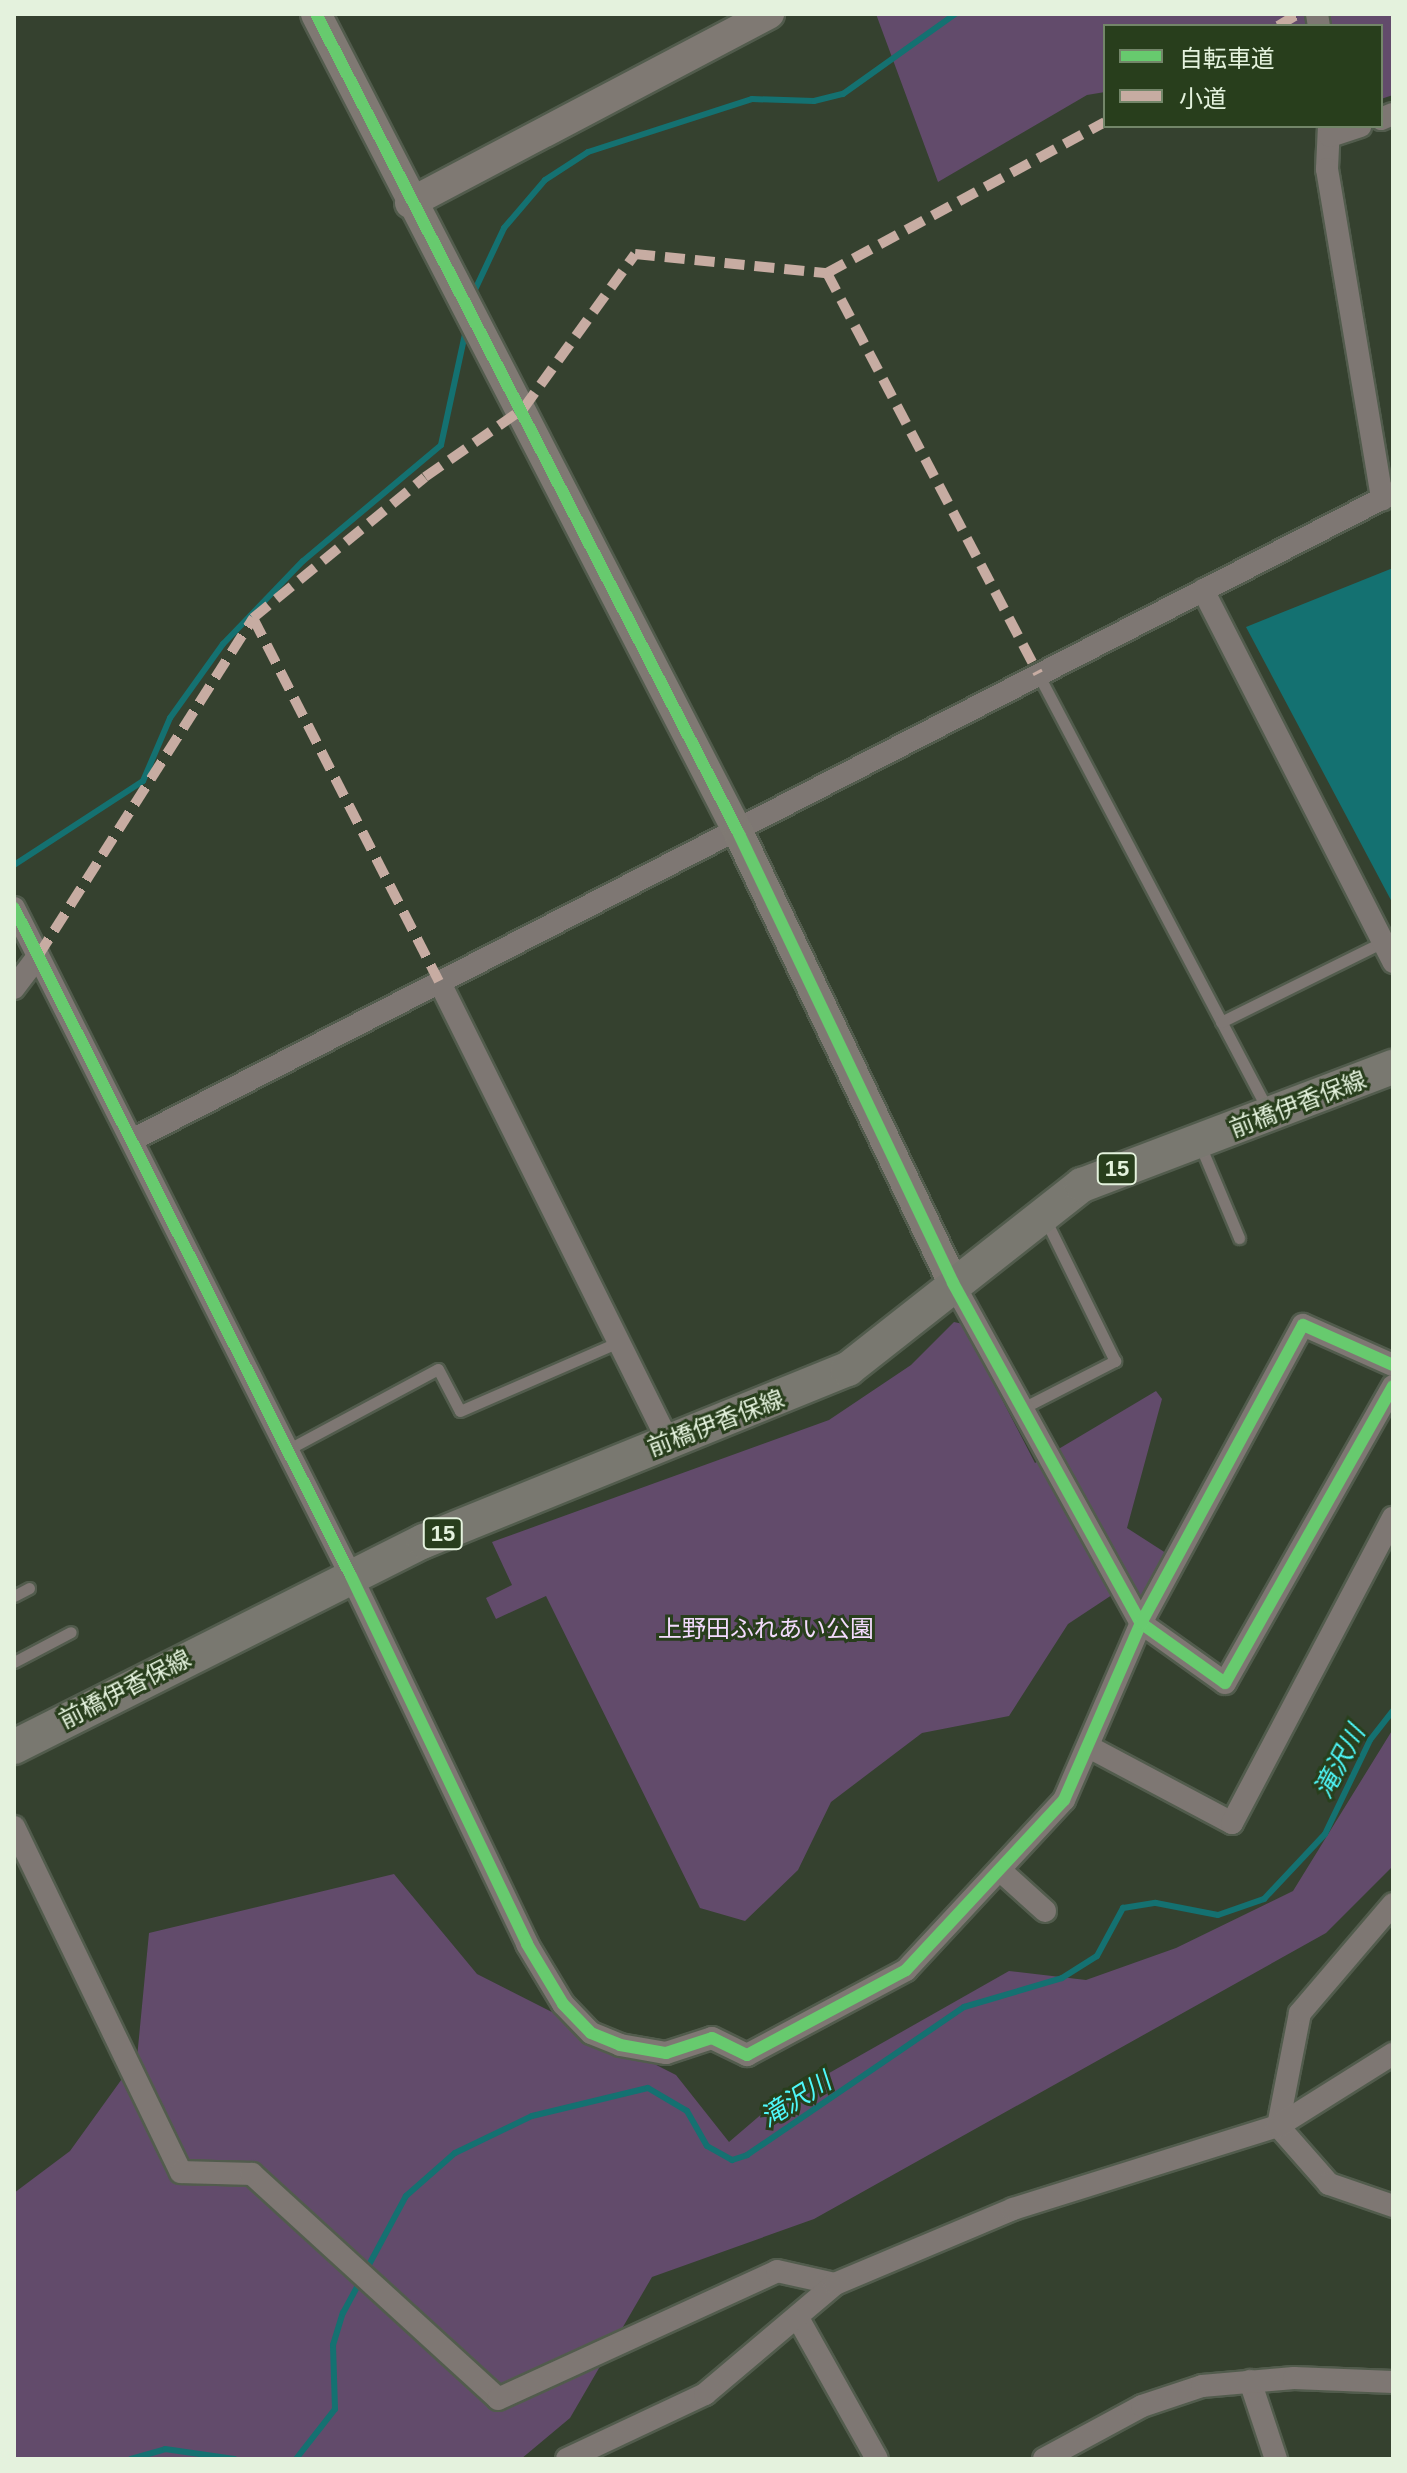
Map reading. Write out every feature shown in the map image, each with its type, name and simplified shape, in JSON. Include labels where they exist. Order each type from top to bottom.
[{"type":"main road","name":"前橋伊香保線","points":[[14,1747],[351,1576],[668,1441],[848,1369],[953,1283],[1082,1185],[1199,1141],[1272,1118],[1393,1067]]},
{"type":"street","points":[[316,14],[410,203],[739,834],[953,1283],[1141,1623],[1225,1683],[1393,1386]]},
{"type":"street","points":[[410,203],[769,14]]},
{"type":"street","points":[[134,1139],[439,981],[739,834],[1038,674],[1388,496],[1327,169],[1329,131]]},
{"type":"street","points":[[1203,590],[1388,952]]},
{"type":"street","points":[[14,908],[134,1139],[351,1576],[527,1944],[563,2004],[591,2033],[666,2053],[712,2038],[747,2055],[906,1970],[1002,1872],[1064,1800],[1141,1623],[1303,1325],[1393,1365]]},
{"type":"street","points":[[14,988],[38,956]]},
{"type":"street","points":[[439,981],[668,1441]]},
{"type":"street","points":[[1089,1747],[1232,1823],[1393,1518]]},
{"type":"street","points":[[14,1827],[181,2172],[252,2174],[498,2399],[777,2271],[835,2284]]},
{"type":"street","points":[[1002,1872],[1045,1911]]},
{"type":"street","points":[[1278,2126],[1300,2013],[1393,1904]]},
{"type":"street","points":[[567,2459],[705,2394],[799,2320],[835,2284],[1013,2209],[1278,2126],[1393,2054]]},
{"type":"street","points":[[1278,2126],[1329,2184],[1393,2206]]},
{"type":"street","points":[[799,2320],[877,2459]]},
{"type":"street","points":[[1250,2381],[1276,2459]]},
{"type":"street","points":[[1044,2459],[1142,2406],[1202,2386],[1250,2381],[1393,2382]]},
{"type":"lane","points":[[1038,674],[1272,1118]]},
{"type":"lane","points":[[1221,1022],[1388,952]]},
{"type":"lane","points":[[1199,1141],[1239,1238]]},
{"type":"lane","points":[[1020,1409],[1115,1361],[1043,1214]]},
{"type":"lane","points":[[287,1450],[438,1369],[460,1411],[619,1342]]},
{"type":"lane","points":[[14,1596],[29,1588]]},
{"type":"lane","points":[[14,1662],[71,1632]]},
{"type":"green space","points":[[876,14],[1393,14],[1393,95],[1383,98],[1383,24],[1103,24],[1103,92],[1087,95],[938,182]]},
{"type":"green space","name":"上野田ふれあい公園","points":[[954,1322],[963,1324],[1035,1463],[1156,1391],[1162,1399],[1127,1528],[1169,1555],[1141,1606],[1124,1587],[1068,1624],[1009,1716],[922,1733],[831,1802],[798,1870],[745,1921],[700,1908],[546,1596],[496,1619],[486,1598],[512,1585],[492,1542],[829,1420],[911,1365]]},
{"type":"green space","points":[[1393,1729],[1393,1866],[1326,1933],[814,2219],[652,2277],[570,2418],[521,2459],[14,2459],[14,2193],[70,2151],[137,2058],[149,1933],[394,1874],[477,1974],[676,2075],[729,2142],[771,2106],[1009,1971],[1086,1980],[1176,1948],[1293,1891]]},
{"type":"water","points":[[1393,568],[1393,904],[1246,627]]},
{"type":"waterway","points":[[473,294],[504,228],[545,180],[588,152],[752,99],[814,101],[843,94],[955,14]]},
{"type":"waterway","points":[[14,865],[143,781],[170,718],[223,644],[303,561],[441,445],[466,329]]},
{"type":"waterway","name":"滝沢川","points":[[296,2459],[335,2409],[333,2345],[343,2313],[406,2196],[455,2153],[532,2116],[648,2088],[687,2111],[707,2146],[732,2160],[747,2155],[964,2007],[1062,1978],[1097,1956],[1123,1908],[1156,1903],[1218,1915],[1264,1899],[1325,1834],[1370,1740],[1393,1711]]},
{"type":"waterway","name":"滝沢川","points":[[131,2459],[165,2449],[234,2459]]},
{"type":"marked path","points":[[1281,24],[1298,14]]},
{"type":"marked path","points":[[38,956],[253,618],[425,477],[523,409],[635,254],[827,273],[1103,123]]},
{"type":"marked path","points":[[827,273],[1038,674]]},
{"type":"marked path","points":[[253,618],[439,981]]},
{"type":"cycle path","points":[[316,14],[739,834],[953,1283],[1141,1623],[1225,1683],[1393,1386]]},
{"type":"cycle path","points":[[14,908],[351,1576],[527,1944],[563,2004],[591,2033],[620,2045],[666,2053],[712,2038],[747,2055],[906,1970],[1064,1800],[1141,1623],[1303,1325],[1393,1365]]}]
